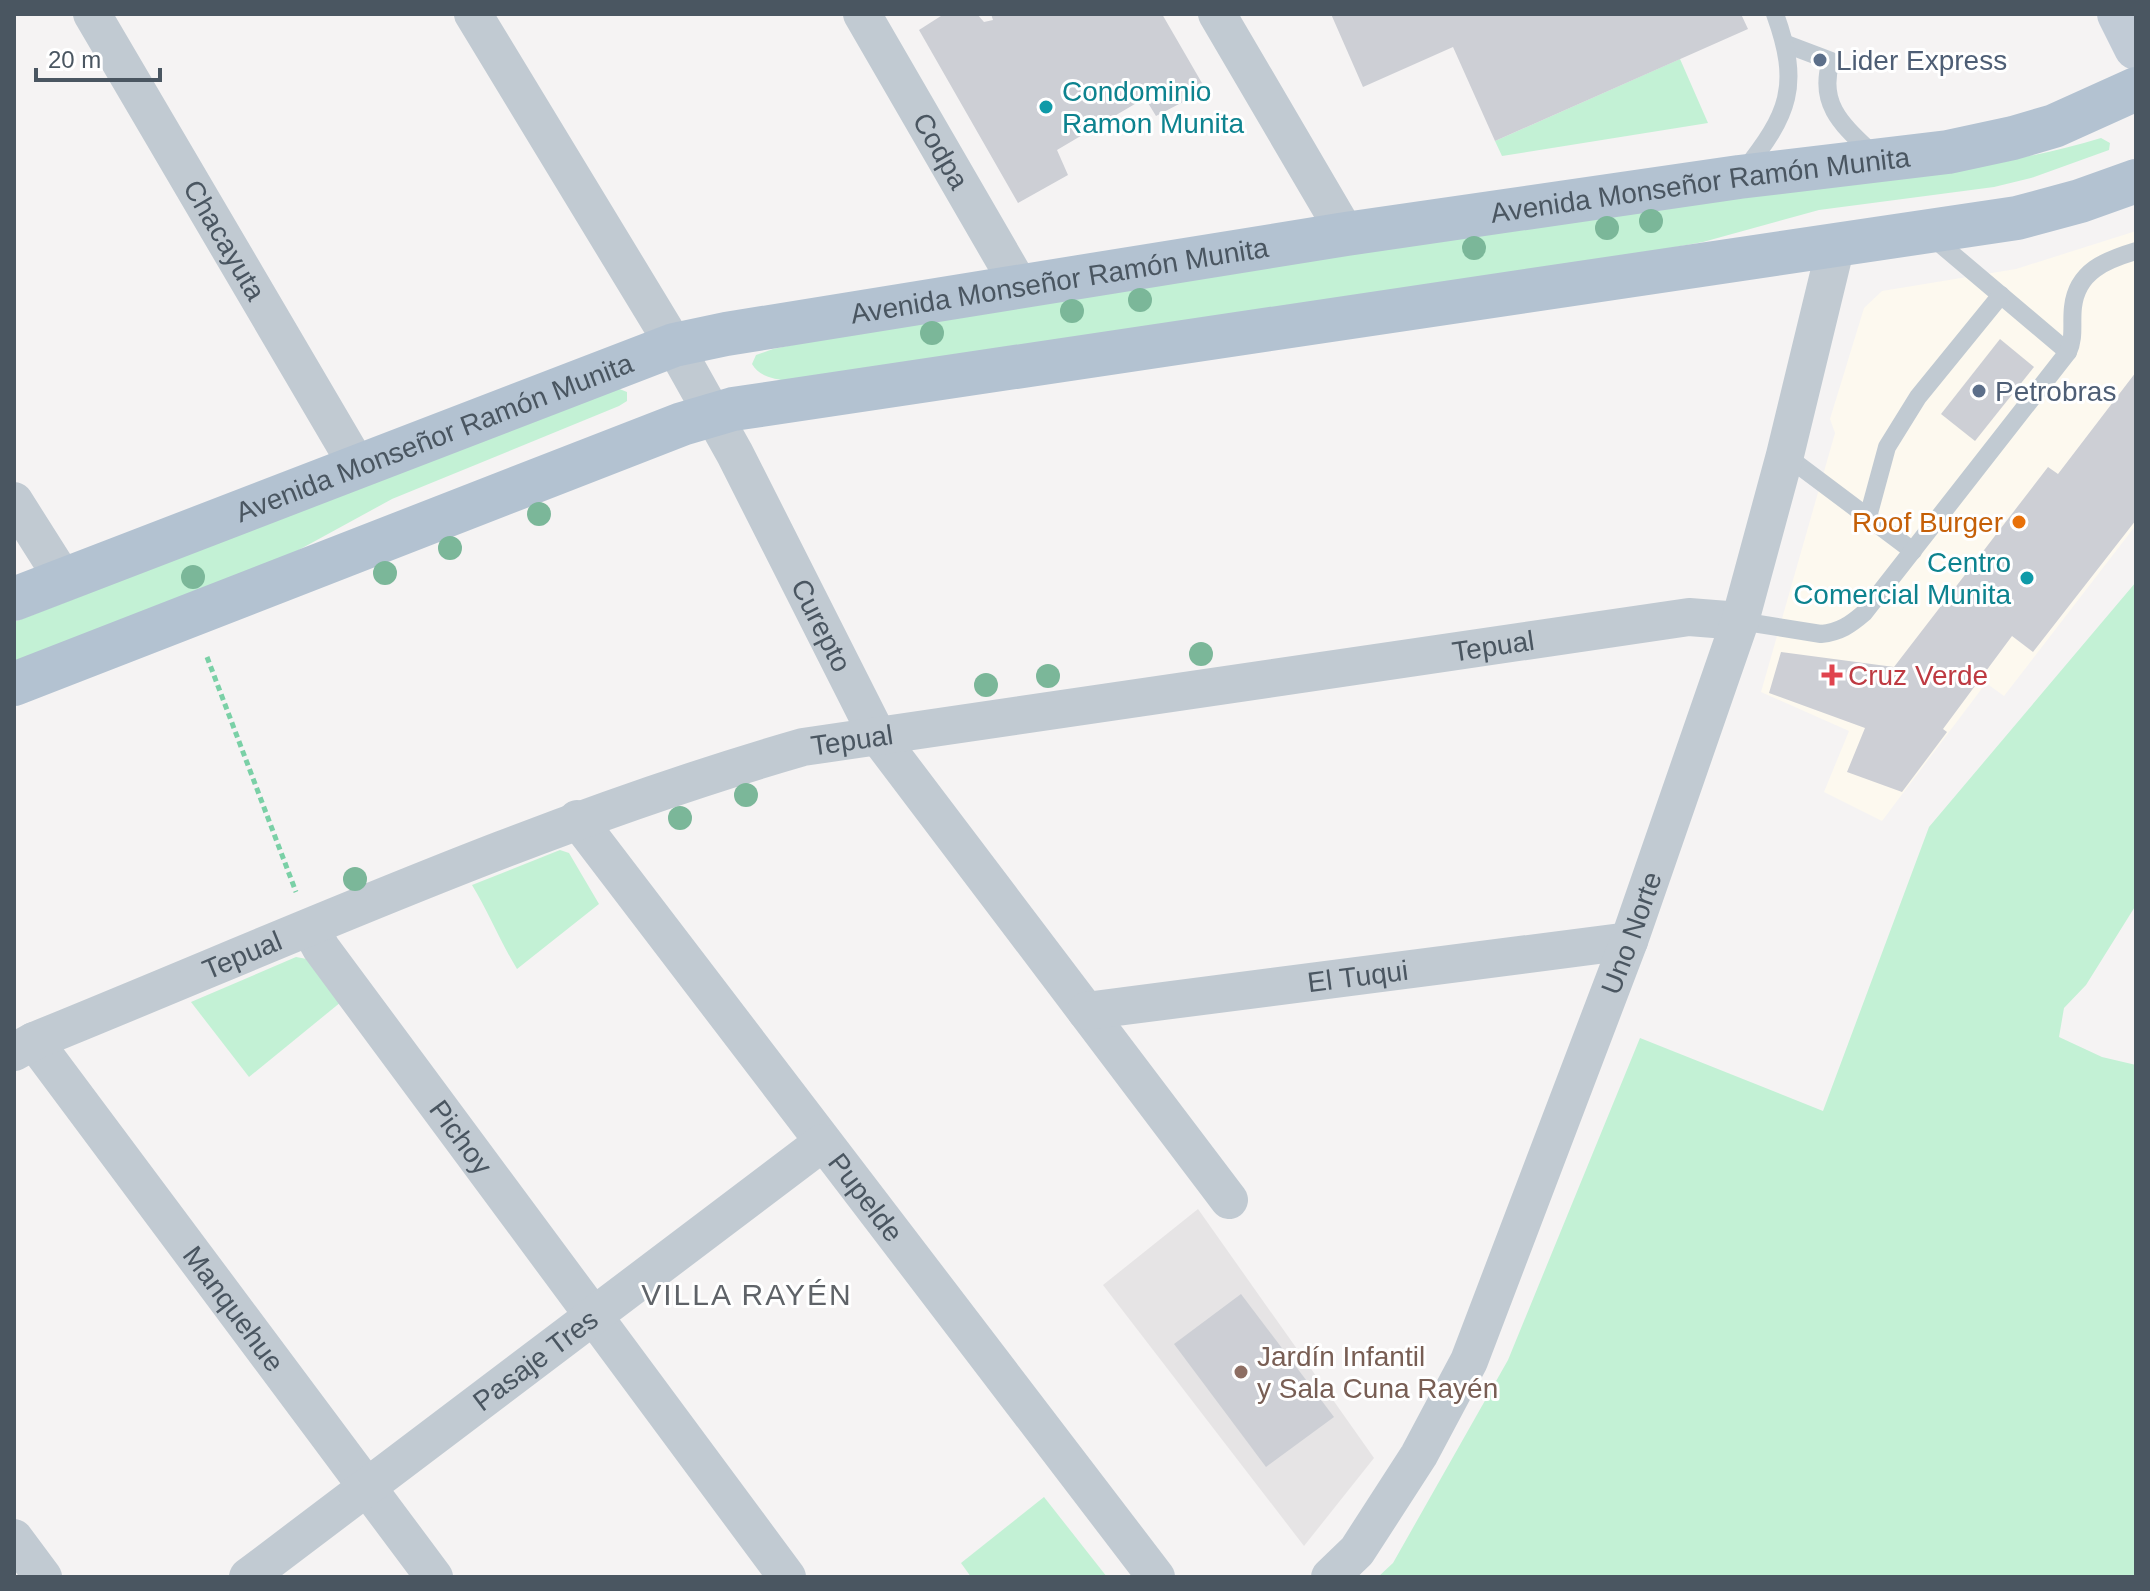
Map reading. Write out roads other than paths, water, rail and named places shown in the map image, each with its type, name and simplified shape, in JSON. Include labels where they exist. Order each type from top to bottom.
[{"type":"main road","points":[[2119,14],[2136,48]]},
{"type":"main road","name":"Avenida Monseñor Ramón Munita","points":[[14,599],[674,345],[1346,234],[1739,177],[1948,152],[2029,134],[2077,118],[2136,89]]},
{"type":"main road","points":[[14,684],[712,414],[751,405],[851,393],[1927,232],[2028,215],[2136,181]]},
{"type":"street","name":"Chacayuta","points":[[92,14],[358,467]]},
{"type":"street","name":"Curepto","points":[[473,14],[674,345],[877,735],[1229,1200]]},
{"type":"street","name":"Codpa","points":[[862,14],[1020,287]]},
{"type":"street","points":[[1217,14],[1346,234]]},
{"type":"street","name":"Uno Norte","points":[[1330,1577],[1357,1551],[1419,1455],[1469,1361],[1629,941],[1740,621],[1785,455],[1836,245]]},
{"type":"street","points":[[14,501],[64,580]]},
{"type":"street","name":"Tepual","points":[[24,1047],[577,819],[731,767],[803,747],[1689,617],[1740,621]]},
{"type":"street","name":"Pupelde","points":[[577,819],[1156,1577]]},
{"type":"street","name":"Pichoy","points":[[310,928],[321,948],[787,1577]]},
{"type":"street","name":"El Tuqui","points":[[1086,1011],[1629,941]]},
{"type":"street","name":"Manquehue","points":[[24,1047],[434,1577]]},
{"type":"street","name":"Pasaje Tres","points":[[248,1577],[822,1143]]},
{"type":"street","points":[[14,1538],[43,1577]]},
{"type":"lane","points":[[1739,177],[1777,126],[1789,88],[1786,44],[1775,14]]},
{"type":"lane","points":[[1786,44],[1831,61],[1826,92],[1834,113],[1879,160]]},
{"type":"lane","points":[[1927,232],[2068,352]]},
{"type":"lane","points":[[1740,621],[1821,634],[1847,627],[1864,613],[2068,352],[2073,336],[2073,307],[2082,279],[2106,261],[2136,251]]},
{"type":"lane","points":[[1868,517],[1887,447],[1918,397],[2001,295]]},
{"type":"lane","points":[[1785,455],[1913,551]]},
{"type":"place","name":"Lider Express","points":[[1820,60]]},
{"type":"place","name":"Condominio Ramon Munita","points":[[1046,107]]},
{"type":"place","name":"Petrobras","points":[[1979,391]]},
{"type":"place","name":"Roof Burger","points":[[2019,522]]},
{"type":"place","name":"Centro Comercial Munita","points":[[2027,578]]},
{"type":"place","name":"Cruz Verde","points":[[1832,675]]},
{"type":"place","name":"Jardín Infantil y Sala Cuna Rayén","points":[[1241,1372]]},
{"type":"district","name":"VILLA RAYÉN","points":[[747,1294]]}]
